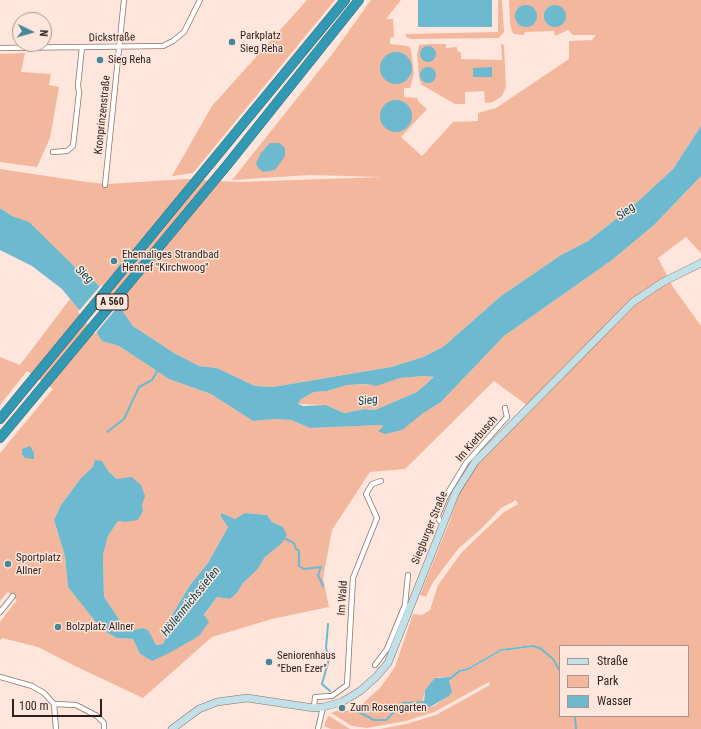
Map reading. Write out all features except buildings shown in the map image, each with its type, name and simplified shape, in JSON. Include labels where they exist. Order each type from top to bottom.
[{"type":"highway","name":"A 560","points":[[0,419],[345,0]]},
{"type":"highway","name":"A 560","points":[[0,438],[215,179],[345,20],[359,0]]},
{"type":"main road","name":"Siegburger Straße","points":[[172,729],[199,708],[217,702],[247,698],[314,708],[323,707],[342,702],[360,691],[376,677],[388,663],[408,604],[456,492],[476,462],[627,308],[663,282],[701,263]]},
{"type":"street","name":"Kronprinzenstraße","points":[[105,185],[124,0]]},
{"type":"street","name":"Dickstraße","points":[[0,48],[163,46],[173,42],[184,32],[200,0]]},
{"type":"street","points":[[53,152],[66,151],[73,146],[82,47]]},
{"type":"street","name":"Im Kierbusch","points":[[442,523],[439,520],[438,515],[446,496],[466,463],[507,417],[505,408]]},
{"type":"street","name":"Im Wald","points":[[314,708],[315,697],[332,696],[347,685],[353,578],[377,518],[366,494],[372,484],[381,481]]},
{"type":"street","points":[[375,665],[387,649],[408,604],[408,575]]},
{"type":"street","points":[[0,612],[13,596]]},
{"type":"street","points":[[0,677],[32,686],[44,693],[54,704],[56,729]]},
{"type":"street","points":[[54,704],[76,705],[97,716],[104,723],[104,729]]},
{"type":"street","points":[[318,729],[323,707]]},
{"type":"green space","points":[[307,0],[335,0],[193,173],[172,176],[212,106]]},
{"type":"green space","points":[[371,0],[401,0],[386,19],[393,19],[394,37],[390,38],[390,44],[408,46],[411,49],[414,73],[410,88],[404,88],[404,97],[417,98],[418,101],[427,109],[401,137],[422,156],[453,122],[478,121],[478,113],[496,108],[569,59],[569,41],[592,40],[596,35],[573,35],[568,30],[555,36],[554,31],[525,32],[524,35],[514,34],[510,23],[509,0],[701,0],[701,126],[673,169],[634,205],[588,241],[561,255],[501,296],[443,347],[423,357],[391,367],[273,387],[255,386],[217,368],[199,366],[174,353],[133,326],[117,303],[94,281],[75,267],[29,223],[12,216],[0,208],[0,169],[107,184],[186,179],[237,182],[383,177],[310,175],[232,180],[333,53]]},
{"type":"green space","points":[[498,0],[502,0],[504,32],[499,38],[411,39],[406,37],[406,34],[498,32]]},
{"type":"green space","points":[[446,44],[446,48],[457,47],[457,50],[461,53],[461,59],[502,60],[501,44],[504,45],[506,87],[502,96],[493,102],[485,103],[484,91],[465,92],[465,104],[455,104],[422,85],[419,79],[417,54],[419,45]]},
{"type":"green space","points":[[25,53],[21,72],[51,74],[49,85],[59,87],[50,138],[37,167],[0,162],[0,54]]},
{"type":"green space","points":[[701,176],[701,253],[686,237],[658,258],[673,287],[701,326],[701,729],[380,729],[406,724],[436,715],[490,685],[489,682],[434,712],[406,721],[367,728],[352,726],[331,713],[339,710],[354,711],[380,688],[395,667],[413,614],[422,615],[430,610],[438,585],[462,552],[504,512],[518,504],[516,500],[501,508],[482,528],[458,549],[433,582],[426,597],[420,595],[449,523],[470,463],[565,373],[528,406],[494,381],[405,469],[370,472],[332,530],[323,578],[329,607],[272,619],[212,637],[143,698],[38,647],[2,638],[0,641],[0,622],[17,600],[8,592],[0,601],[0,453],[53,389],[27,371],[0,405],[0,357],[20,365],[70,299],[103,341],[119,346],[169,379],[211,394],[253,421],[275,419],[291,420],[310,428],[382,425],[383,427],[422,414],[441,402],[504,336],[612,260],[654,225]],"holes":[[[102,461],[109,472],[117,479],[125,522],[118,521],[108,536],[103,555],[104,597],[125,628],[130,631],[142,628],[156,645],[163,644],[165,640],[166,625],[190,585],[208,563],[228,527],[221,517],[236,519],[245,513],[267,515],[272,522],[283,527],[281,544],[265,557],[257,570],[243,583],[237,593],[230,599],[217,597],[204,616],[152,661],[140,654],[133,639],[117,638],[102,630],[68,587],[65,556],[54,520],[61,505],[81,478]],[[533,645],[541,649],[533,647],[501,651],[468,670],[460,672],[449,681],[451,694],[434,706],[431,707],[423,700],[425,690],[438,677],[450,677],[459,670],[468,668],[501,649]]]},
{"type":"green space","points":[[424,376],[434,377],[417,392],[375,410],[365,409],[344,413],[326,405],[298,404],[301,399],[314,392],[327,391],[347,385],[373,384],[400,378]]},
{"type":"green space","points":[[328,716],[350,729],[331,729],[324,726]]},
{"type":"water","points":[[418,0],[492,0],[492,27],[418,27]]},
{"type":"water","points":[[526,5],[530,6],[536,12],[536,20],[530,26],[526,27],[522,26],[516,20],[515,16],[516,12],[522,6]]},
{"type":"water","points":[[555,5],[559,6],[565,12],[565,20],[559,26],[555,27],[551,26],[545,20],[544,16],[545,12],[551,6]]},
{"type":"water","points":[[428,46],[434,48],[436,54],[434,60],[428,62],[422,60],[420,54],[422,48]]},
{"type":"water","points":[[393,52],[399,52],[409,59],[412,68],[411,74],[405,81],[399,84],[393,84],[383,77],[380,71],[380,65],[387,55]]},
{"type":"water","points":[[425,67],[431,67],[436,72],[434,81],[431,83],[425,83],[420,78],[420,72]]},
{"type":"water","points":[[492,67],[492,77],[473,77],[473,68]]},
{"type":"water","points":[[396,100],[402,101],[409,107],[412,116],[411,122],[405,129],[396,132],[390,131],[383,125],[380,116],[381,110],[387,103]]},
{"type":"water","name":"Sieg","points":[[701,126],[701,176],[654,225],[612,260],[504,336],[441,402],[422,414],[402,430],[385,434],[378,431],[383,427],[382,425],[310,428],[291,420],[275,419],[253,421],[211,394],[169,379],[119,346],[102,341],[94,328],[62,289],[32,266],[0,250],[0,208],[12,216],[29,222],[75,267],[94,281],[117,303],[133,326],[174,353],[199,366],[217,368],[255,386],[273,387],[391,367],[423,357],[443,347],[501,296],[561,255],[588,241],[634,205],[673,169]],"holes":[[[424,376],[434,377],[417,392],[375,410],[365,409],[344,413],[326,405],[303,406],[298,404],[301,399],[314,392],[327,391],[347,385],[367,384],[376,386],[400,378]]]},
{"type":"water","points":[[270,143],[279,143],[285,148],[285,156],[275,170],[263,172],[258,168],[256,163],[261,153]]},
{"type":"water","points":[[30,446],[34,453],[34,459],[25,458],[22,454],[22,449]]},
{"type":"water","points":[[95,460],[102,461],[109,472],[117,479],[132,477],[141,485],[145,496],[142,505],[143,511],[138,520],[125,522],[118,521],[108,536],[103,555],[104,597],[125,628],[130,631],[142,628],[148,630],[156,645],[163,644],[165,640],[166,625],[190,585],[208,563],[228,527],[221,517],[221,513],[235,519],[245,513],[267,515],[272,522],[283,527],[287,535],[281,544],[265,557],[257,570],[243,583],[237,593],[230,599],[217,597],[204,615],[209,622],[199,636],[152,661],[140,654],[133,639],[117,638],[102,630],[68,587],[65,556],[54,520],[61,505],[81,478],[93,467]]},
{"type":"water","points":[[533,645],[542,648],[541,650],[533,647],[501,651],[468,670],[460,672],[449,681],[452,692],[449,696],[430,707],[424,704],[425,690],[435,678],[450,677],[459,670],[468,668],[501,649]]},
{"type":"pier","points":[[101,285],[120,304],[95,334],[78,312]]},
{"type":"waterway","name":"Höllenmichssiefen","points":[[107,432],[124,419],[139,387],[152,380],[158,370]]},
{"type":"waterway","name":"Höllenmichssiefen","points":[[284,538],[294,543],[296,549],[299,551],[299,566],[304,569],[321,567],[318,575],[323,586]]},
{"type":"waterway","name":"Höllenmichssiefen","points":[[328,624],[326,648],[329,659],[322,684],[330,691]]},
{"type":"waterway","name":"Höllenmichssiefen","points":[[540,648],[553,659],[559,669]]},
{"type":"waterway","name":"Höllenmichssiefen","points":[[355,710],[374,720],[386,720],[403,703],[425,702]]},
{"type":"waterway","name":"Höllenmichssiefen","points":[[575,717],[576,729]]},
{"type":"place","name":"Parkplatz Sieg Reha","points":[[232,42]]},
{"type":"place","name":"Sieg Reha","points":[[100,60]]},
{"type":"place","name":"Ehemaliges Strandbad Hennef \"Kirchwoog\"","points":[[114,261]]},
{"type":"place","name":"Sportplatz Allner","points":[[8,564]]},
{"type":"place","name":"Bolzplatz Allner","points":[[58,627]]},
{"type":"place","name":"Seniorenhaus \"Eben Ezer\"","points":[[269,662]]},
{"type":"place","name":"Zum Rosengarten","points":[[342,708]]}]
